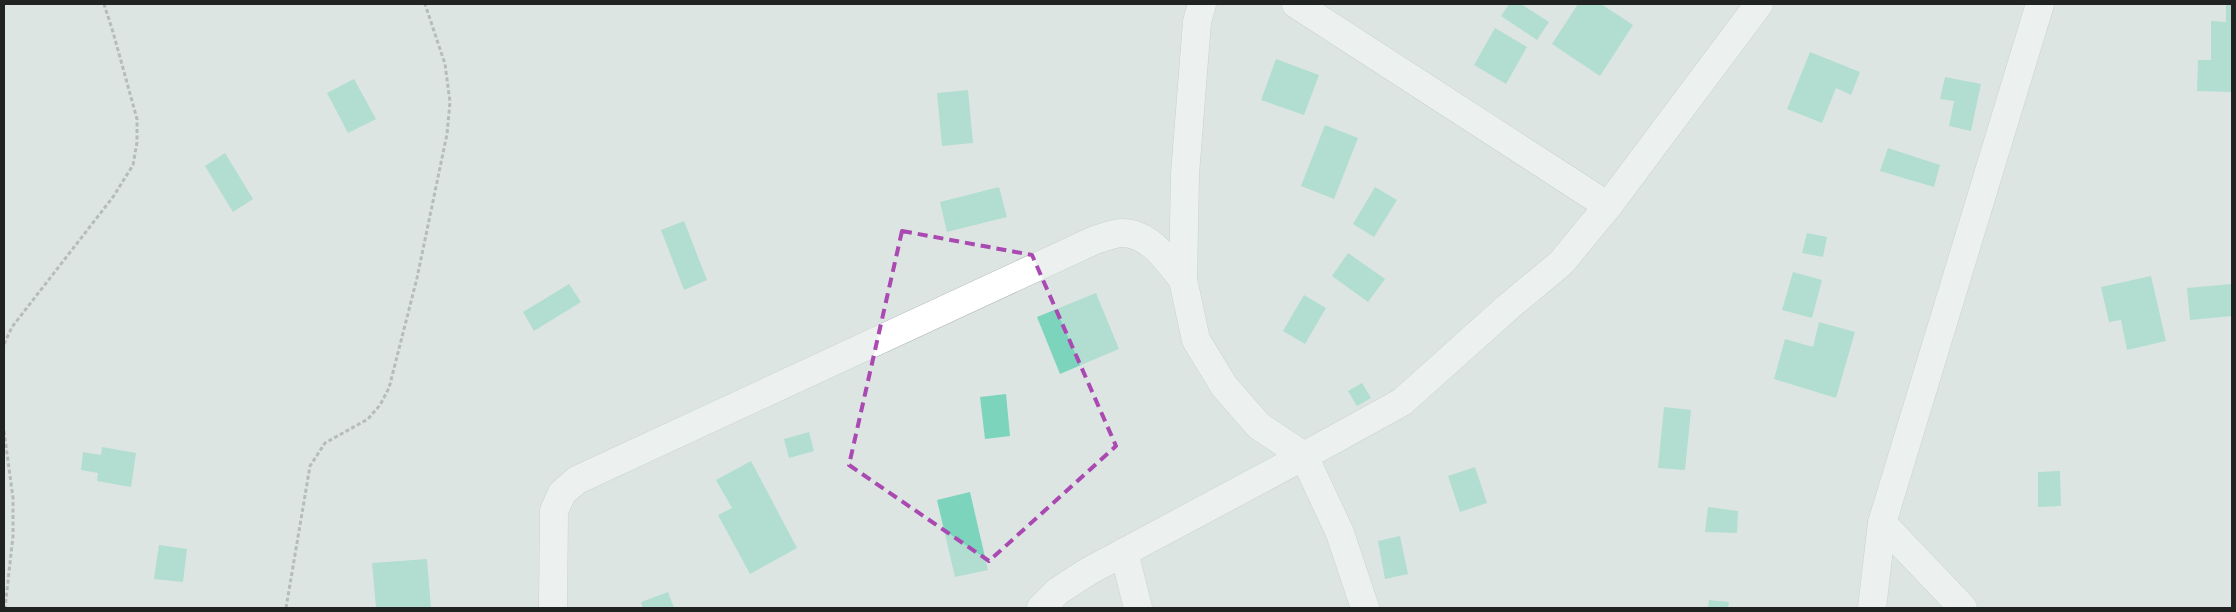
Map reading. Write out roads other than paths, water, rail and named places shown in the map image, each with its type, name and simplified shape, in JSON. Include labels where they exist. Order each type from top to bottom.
[{"type":"street","points":[[1202,4],[1196,22],[1185,174],[1183,280],[1196,340],[1224,386],[1259,426],[1304,456],[1340,534],[1364,608]]},
{"type":"street","points":[[1296,4],[1608,206]]},
{"type":"street","points":[[1041,608],[1058,591],[1124,552],[1402,402],[1560,263],[1608,206],[1746,18],[1759,4]]},
{"type":"street","points":[[1872,608],[1882,523],[2040,4]]},
{"type":"street","points":[[553,608],[554,511],[562,492],[577,480],[1095,240],[1120,233],[1131,234],[1157,248],[1183,280]]},
{"type":"street","points":[[1882,523],[1963,608]]},
{"type":"street","points":[[1124,552],[1138,608]]}]
